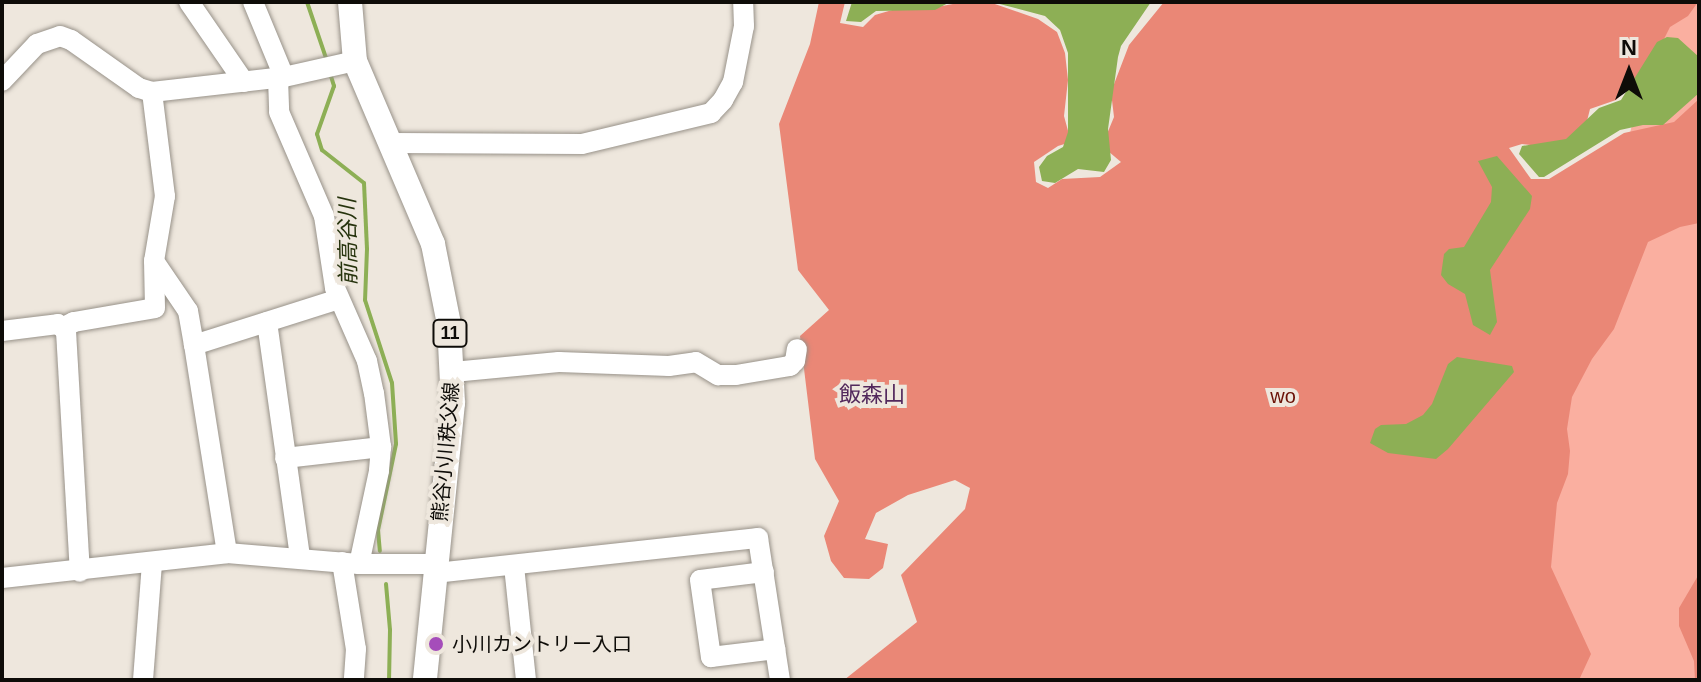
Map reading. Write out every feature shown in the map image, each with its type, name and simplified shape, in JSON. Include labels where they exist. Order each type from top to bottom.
[{"type":"main road","name":"熊谷小川秩父線","points":[[350,2],[355,61],[433,244],[449,324],[453,372],[425,680]]},
{"type":"street","points":[[189,2],[244,82]]},
{"type":"street","points":[[253,2],[281,78],[279,112],[324,216],[339,299],[367,361],[381,447],[350,563],[355,676],[335,680]]},
{"type":"street","points":[[392,143],[582,144],[711,113],[733,82],[744,26],[743,2]]},
{"type":"street","points":[[2,81],[37,44],[60,36],[71,40],[139,88],[152,92],[281,78],[355,61]]},
{"type":"street","points":[[2,331],[64,327],[155,308],[154,261],[165,196],[152,92]]},
{"type":"street","points":[[154,261],[188,311],[227,553]]},
{"type":"street","points":[[194,345],[339,299]]},
{"type":"street","points":[[267,322],[300,557]]},
{"type":"street","points":[[64,327],[68,337],[80,572]]},
{"type":"street","points":[[453,372],[559,362],[669,366],[696,362],[718,375],[736,375],[790,366],[795,361],[797,349]]},
{"type":"street","points":[[285,458],[381,447]]},
{"type":"street","points":[[2,578],[80,572],[227,553],[435,568],[514,566],[758,538],[780,680]]},
{"type":"street","points":[[143,680],[152,562]]},
{"type":"street","points":[[514,566],[526,680]]},
{"type":"street","points":[[764,572],[700,580],[711,657],[776,649]]},
{"type":"shaded area","points":[[852,2],[950,2],[935,10],[876,11],[861,22],[846,21]]},
{"type":"shaded area","points":[[992,2],[1151,2],[1121,46],[1108,129],[1111,160],[1104,172],[1078,169],[1055,183],[1042,181],[1039,167],[1047,156],[1063,147],[1068,132],[1068,53],[1060,30],[1045,16]]},
{"type":"shaded area","points":[[1663,2],[1699,2],[1699,680],[1549,680],[1542,566],[1563,399]]},
{"type":"shaded area","points":[[1667,37],[1678,38],[1699,57],[1699,93],[1663,125],[1620,130],[1544,177],[1539,177],[1519,154],[1522,146],[1566,139],[1599,108],[1621,100],[1657,42]]},
{"type":"shaded area","points":[[1497,156],[1532,196],[1530,209],[1490,270],[1497,322],[1490,335],[1473,325],[1465,294],[1448,284],[1441,275],[1444,254],[1449,249],[1464,247],[1491,202],[1492,187],[1478,161]]},
{"type":"shaded area","points":[[1457,357],[1512,366],[1514,372],[1448,449],[1436,459],[1388,453],[1370,443],[1375,429],[1381,425],[1406,424],[1423,415],[1432,404],[1448,364]]},
{"type":"green space","name":"wo","points":[[819,2],[845,2],[840,23],[863,27],[875,15],[906,6],[927,9],[963,2],[989,2],[1038,19],[1057,32],[1065,53],[1068,80],[1064,116],[1071,142],[1058,146],[1034,162],[1036,182],[1048,188],[1062,179],[1100,177],[1121,162],[1102,146],[1114,117],[1111,92],[1129,45],[1164,2],[1698,2],[1688,16],[1670,27],[1652,63],[1616,100],[1590,109],[1584,133],[1556,148],[1522,144],[1509,148],[1531,179],[1549,179],[1624,133],[1674,122],[1699,99],[1699,223],[1680,227],[1648,242],[1614,329],[1592,359],[1572,397],[1567,429],[1570,451],[1568,474],[1557,503],[1551,567],[1591,654],[1579,680],[844,680],[917,622],[901,575],[965,509],[970,488],[955,480],[908,495],[876,513],[865,539],[888,544],[883,568],[869,579],[844,578],[831,561],[824,536],[839,501],[815,459],[800,336],[829,310],[798,270],[779,124],[810,44]]},
{"type":"green space","points":[[1699,574],[1699,680],[1695,680],[1694,661],[1679,626],[1679,608]]},
{"type":"waterway","name":"前高谷川","points":[[307,2],[327,61]]},
{"type":"waterway","name":"前高谷川","points":[[330,73],[334,86],[317,134],[322,150],[364,183],[367,249],[365,300],[392,383],[396,444],[378,530],[380,551]]},
{"type":"waterway","points":[[386,584],[390,630],[389,680]]},
{"type":"place","name":"小川カントリー入口","points":[[436,644]]},
{"type":"district","name":"飯森山","points":[[872,395]]}]
